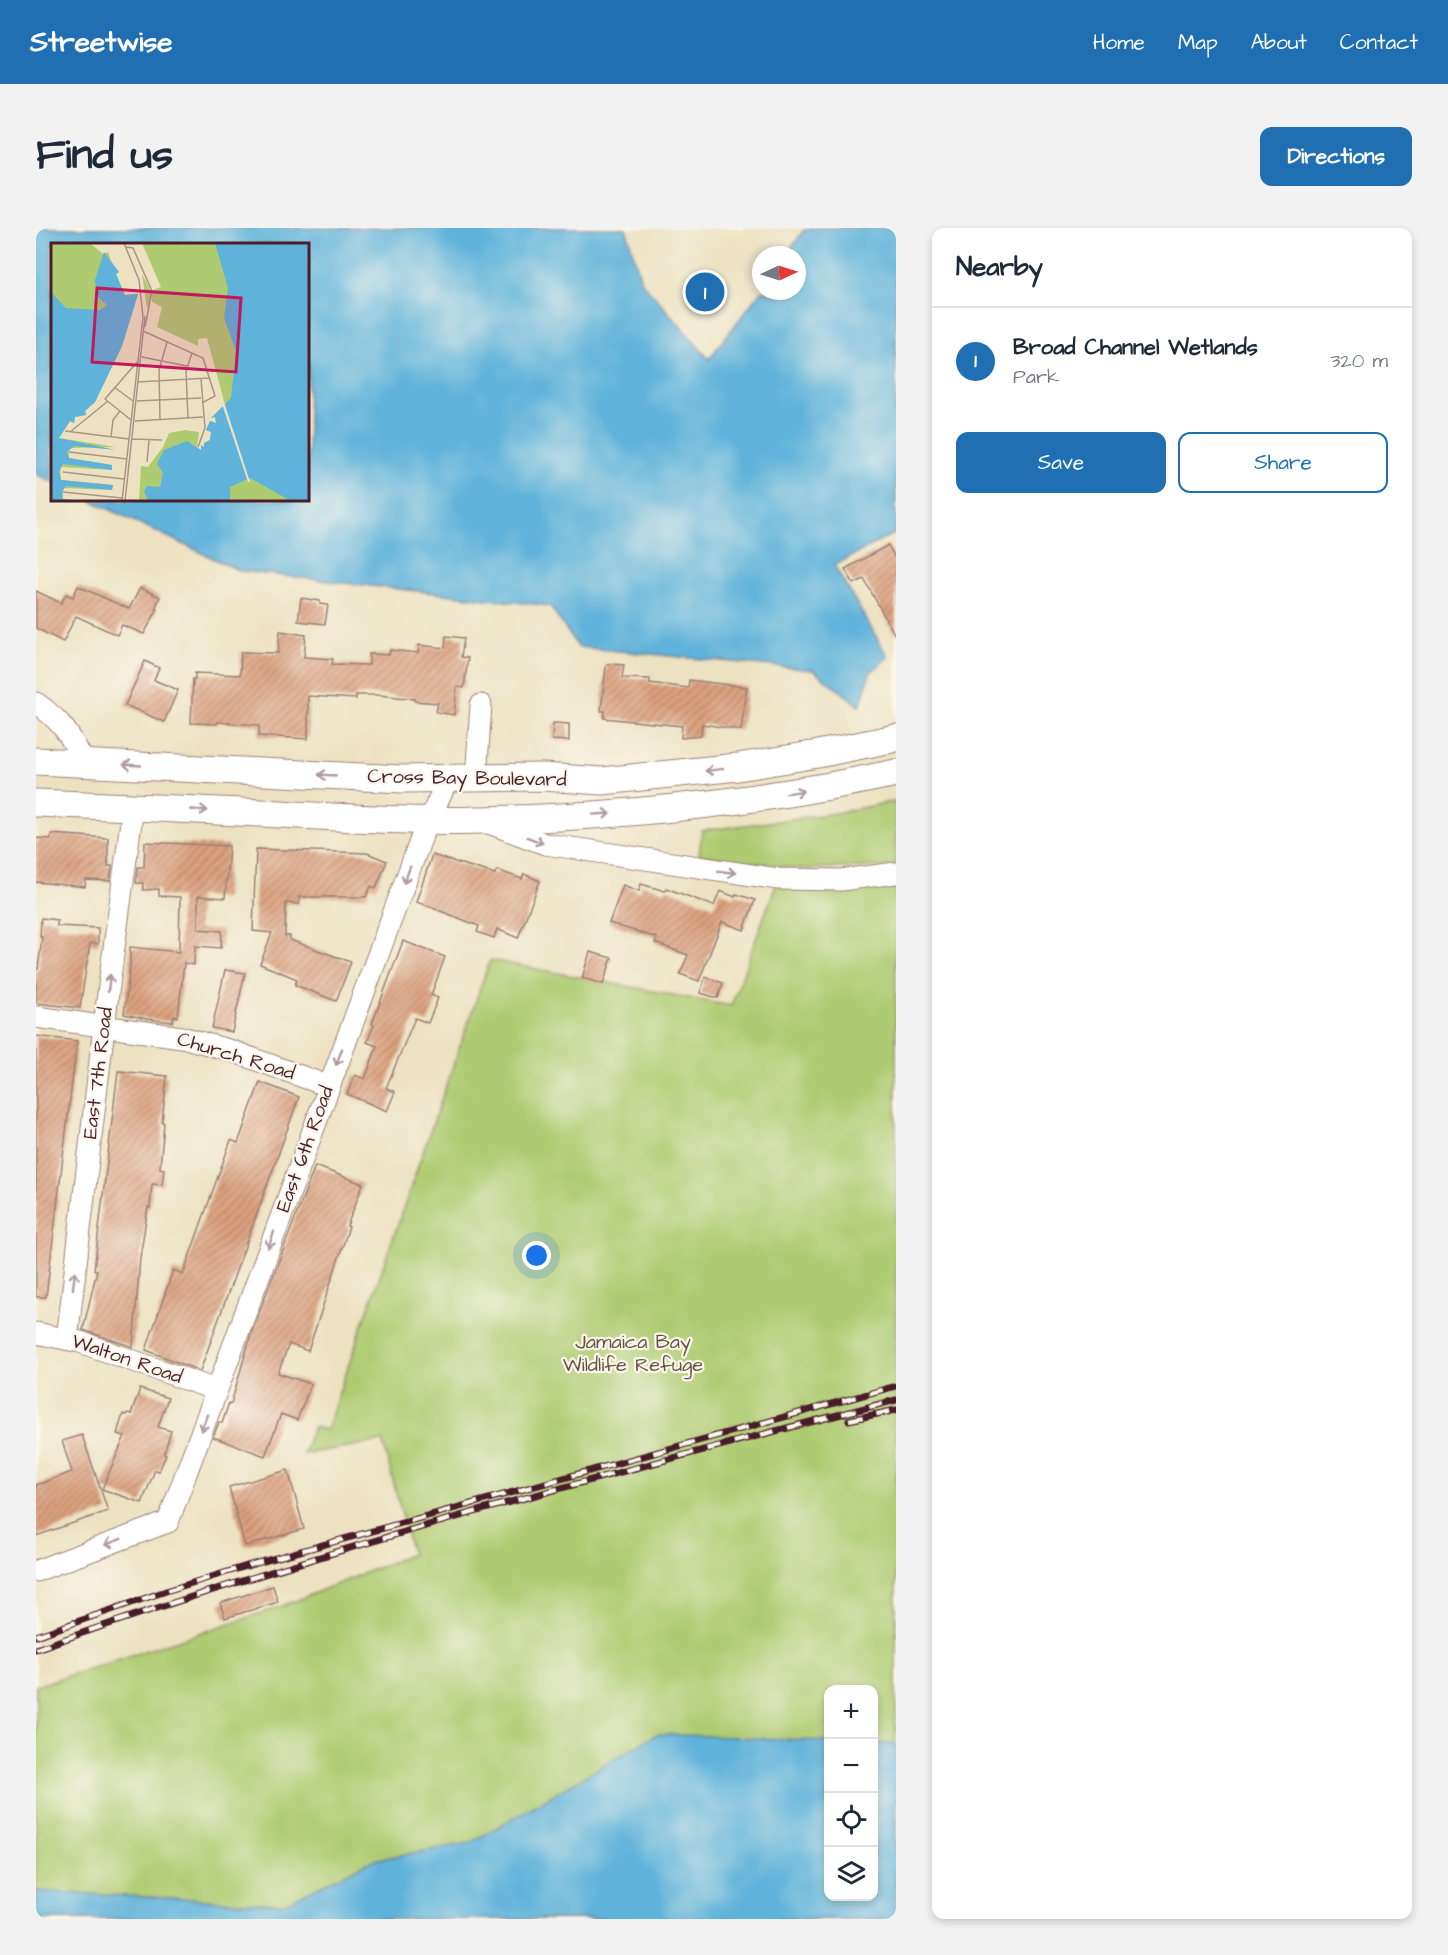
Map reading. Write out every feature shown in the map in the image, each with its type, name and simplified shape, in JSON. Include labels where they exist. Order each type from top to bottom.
[{"type":"main road","name":"Cross Bay Boulevard","points":[[36,761],[368,777],[448,779],[543,777],[602,781],[758,764],[896,738]]},
{"type":"main road","name":"Cross Bay Boulevard","points":[[36,803],[428,820],[570,817],[686,807],[803,790],[896,773]]},
{"type":"street","points":[[36,703],[52,714],[65,729],[84,763]]},
{"type":"street","points":[[476,778],[481,705]]},
{"type":"street","name":"East 6th Road","points":[[36,1571],[168,1522],[428,820],[448,779]]},
{"type":"street","name":"East 7th Road","points":[[67,1339],[104,1025],[133,807]]},
{"type":"street","name":"Cross Bay Boulevard","points":[[480,820],[545,844],[778,879],[841,880],[896,873]]},
{"type":"street","name":"Church Road","points":[[36,1017],[104,1025],[197,1041],[250,1057],[328,1086]]},
{"type":"street","name":"Walton Road","points":[[36,1333],[67,1339],[216,1390]]},
{"type":"green space","points":[[896,801],[896,865],[893,866],[802,869],[699,855],[702,831],[835,813]]},
{"type":"green space","name":"Jamaica Bay Wildlife Refuge","points":[[896,873],[896,1919],[36,1919],[36,1686],[280,1607],[412,1554],[383,1441],[303,1454],[313,1427],[326,1430],[490,960],[731,1006],[778,879]]},
{"type":"water","points":[[36,228],[626,228],[641,281],[709,359],[754,300],[806,300],[806,246],[792,246],[804,230],[896,228],[896,533],[834,565],[888,657],[870,673],[860,706],[813,670],[578,647],[550,606],[240,571],[92,501],[309,501],[309,243],[51,243],[51,482],[36,474]]},
{"type":"water","points":[[657,1734],[824,1741],[824,1901],[878,1901],[878,1743],[896,1744],[896,1919],[36,1919],[36,1891],[283,1904],[373,1860],[470,1843]]},
{"type":"building","points":[[888,545],[896,560],[896,637],[864,579],[854,584],[845,569]]},
{"type":"building","points":[[78,586],[129,609],[140,588],[160,597],[155,609],[157,610],[144,634],[122,625],[117,635],[76,616],[63,642],[36,628],[36,591],[61,603],[66,594],[73,597]]},
{"type":"building","points":[[301,598],[320,601],[320,604],[328,605],[325,624],[298,621]]},
{"type":"building","points":[[280,631],[306,635],[304,657],[333,659],[332,664],[369,665],[369,654],[389,655],[390,650],[418,653],[419,645],[445,648],[446,636],[464,638],[461,657],[468,658],[464,688],[457,687],[454,715],[436,712],[438,703],[415,701],[415,699],[379,695],[356,695],[356,699],[308,696],[308,739],[259,736],[259,725],[191,723],[195,673],[240,675],[241,652],[278,653]]},
{"type":"building","points":[[145,661],[159,668],[154,680],[178,690],[164,722],[125,705]]},
{"type":"building","points":[[609,664],[624,665],[622,678],[650,679],[650,683],[688,688],[689,680],[747,687],[741,730],[702,724],[701,736],[681,738],[682,726],[604,718],[605,711],[601,711],[606,666]]},
{"type":"building","points":[[553,723],[569,724],[569,741],[552,740]]},
{"type":"building","points":[[51,834],[108,838],[108,866],[112,866],[110,881],[86,880],[85,887],[36,882],[36,838],[51,839]]},
{"type":"building","points":[[145,842],[229,846],[225,898],[198,896],[198,929],[222,931],[221,948],[195,946],[194,965],[184,963],[178,1017],[174,1016],[173,1022],[124,1014],[130,947],[179,952],[180,897],[159,896],[159,889],[143,890],[143,883],[136,883],[138,867],[144,867]]},
{"type":"building","points":[[256,849],[367,853],[387,861],[376,888],[371,886],[366,897],[299,897],[299,904],[286,903],[285,936],[290,936],[290,940],[351,962],[336,1001],[295,985],[297,979],[260,964],[272,933],[253,931]]},
{"type":"building","points":[[432,855],[495,874],[497,870],[522,879],[524,874],[540,881],[518,938],[497,929],[494,938],[477,932],[479,926],[416,902]]},
{"type":"building","points":[[641,884],[665,891],[666,888],[714,906],[720,891],[735,897],[736,894],[755,900],[744,930],[722,922],[699,981],[680,974],[688,955],[655,943],[657,938],[609,923],[623,885],[639,891]]},
{"type":"building","points":[[41,918],[57,920],[57,926],[98,928],[98,944],[90,943],[80,1008],[36,1003],[36,969],[38,969],[42,937],[40,937]]},
{"type":"building","points":[[403,941],[445,957],[431,995],[438,998],[428,1023],[415,1018],[386,1088],[395,1092],[387,1111],[347,1094],[355,1075],[365,1079],[377,1046],[367,1042]]},
{"type":"building","points":[[590,952],[612,958],[603,984],[582,978]]},
{"type":"building","points":[[225,970],[245,973],[232,1032],[212,1028]]},
{"type":"building","points":[[705,977],[723,983],[718,998],[700,993]]},
{"type":"building","points":[[36,1036],[77,1041],[46,1297],[36,1297]]},
{"type":"building","points":[[118,1071],[167,1076],[162,1122],[164,1123],[160,1168],[164,1169],[162,1185],[152,1184],[150,1208],[148,1207],[140,1258],[133,1347],[83,1330],[97,1270],[94,1270]]},
{"type":"building","points":[[260,1082],[299,1097],[200,1371],[146,1350],[173,1270],[183,1274],[231,1140],[238,1143]]},
{"type":"building","points":[[315,1166],[363,1184],[347,1226],[349,1227],[308,1351],[289,1344],[278,1373],[311,1384],[297,1420],[281,1414],[265,1456],[213,1437],[219,1422],[222,1423],[229,1403],[231,1404],[251,1334]]},
{"type":"building","points":[[140,1389],[168,1398],[158,1427],[171,1431],[164,1454],[166,1455],[159,1471],[155,1470],[142,1503],[102,1489],[125,1436],[117,1434],[123,1414],[131,1414]]},
{"type":"building","points":[[82,1435],[108,1511],[36,1536],[36,1485],[72,1472],[62,1441]]},
{"type":"building","points":[[288,1470],[304,1529],[245,1546],[229,1487]]},
{"type":"building","points":[[273,1586],[278,1602],[225,1618],[220,1603]]},
{"type":"railway","points":[[36,1636],[250,1565],[896,1386]]},
{"type":"railway","points":[[36,1649],[249,1579],[463,1515],[896,1400]]},
{"type":"railway","points":[[849,1420],[896,1410]]},
{"type":"place","name":"Broad Channel Wetlands","points":[[705,292]]}]
